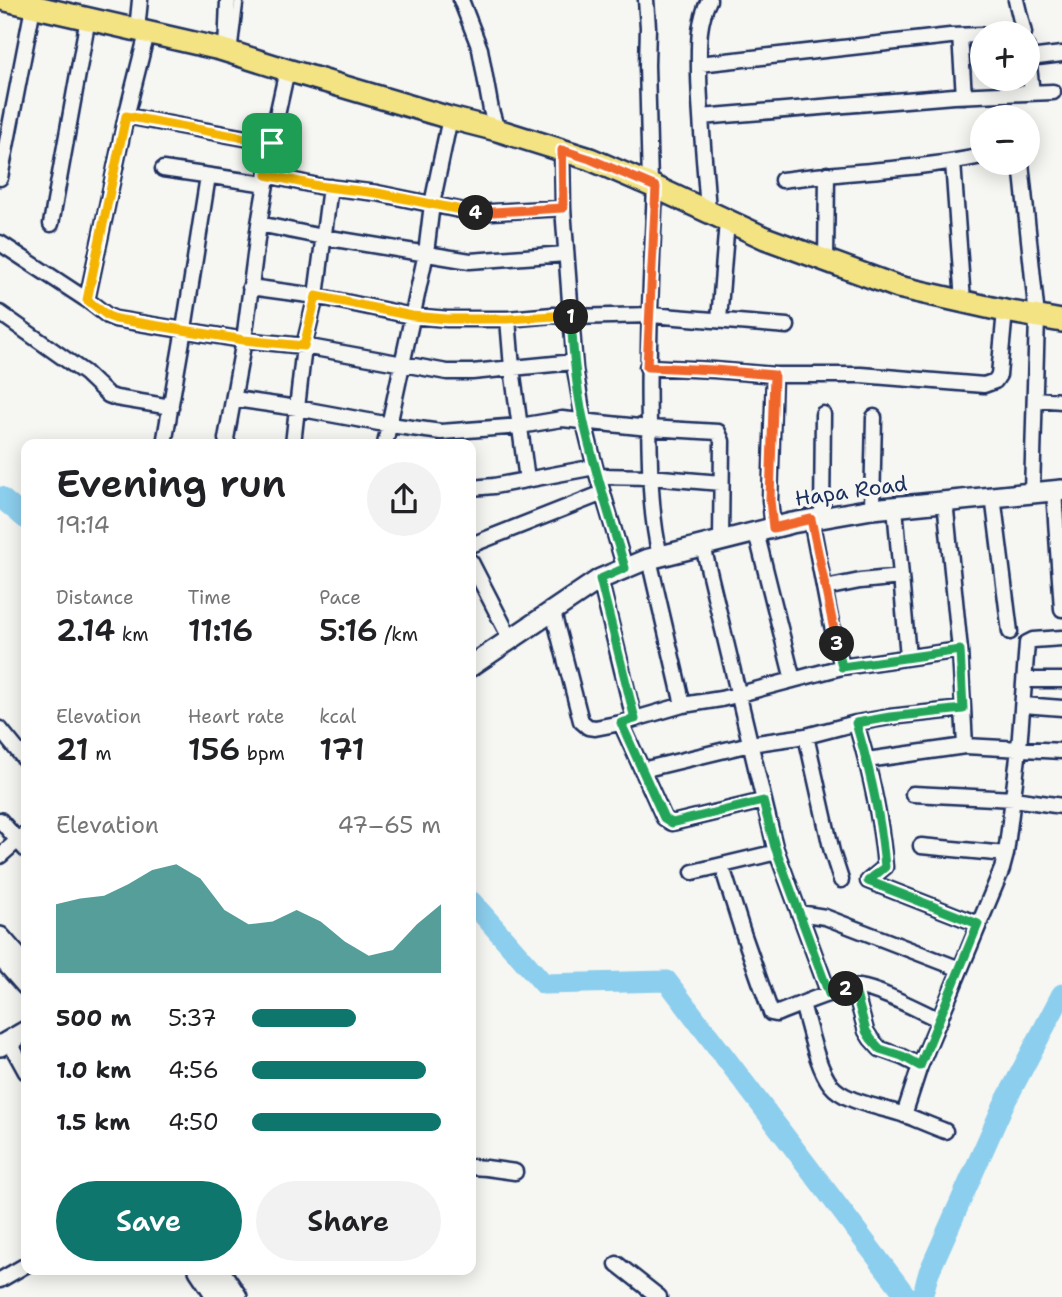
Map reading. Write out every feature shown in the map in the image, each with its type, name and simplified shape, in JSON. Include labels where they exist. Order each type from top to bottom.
[{"type":"main road","points":[[6,0],[33,7],[74,11],[229,52],[497,130],[590,159],[765,238],[898,287],[1062,321]]},
{"type":"street","points":[[87,300],[142,31],[141,0]]},
{"type":"street","points":[[229,0],[229,52]]},
{"type":"street","points":[[461,0],[480,49],[497,130]]},
{"type":"street","points":[[646,0],[653,186],[647,367],[654,558],[683,705]]},
{"type":"street","points":[[709,0],[699,28],[699,64],[701,117],[718,216],[719,320]]},
{"type":"street","points":[[1016,0],[1021,21]]},
{"type":"street","points":[[0,178],[33,7]]},
{"type":"street","points":[[51,224],[74,11]]},
{"type":"street","points":[[699,64],[970,35]]},
{"type":"street","points":[[961,36],[964,96]]},
{"type":"street","points":[[1040,53],[1062,54]]},
{"type":"street","points":[[226,439],[244,340],[267,180],[268,156],[287,71]]},
{"type":"street","points":[[701,117],[964,96],[1053,92]]},
{"type":"street","points":[[126,116],[272,143]]},
{"type":"street","points":[[386,439],[426,253],[432,204],[450,118]]},
{"type":"street","points":[[562,150],[563,208],[574,362],[596,472],[625,568]]},
{"type":"street","points":[[782,180],[970,158]]},
{"type":"street","points":[[953,162],[964,301]]},
{"type":"street","points":[[163,169],[377,193],[482,214],[563,208]]},
{"type":"street","points":[[826,261],[827,174]]},
{"type":"street","points":[[1022,175],[1037,317],[1032,492]]},
{"type":"street","points":[[165,439],[208,176]]},
{"type":"street","points":[[294,439],[304,346],[316,296],[330,187]]},
{"type":"street","points":[[259,225],[470,261],[566,254]]},
{"type":"street","points":[[0,243],[111,318],[244,340],[304,346],[447,372],[574,362]]},
{"type":"street","points":[[250,287],[316,296],[412,316],[447,319],[649,315],[787,326]]},
{"type":"street","points":[[647,367],[774,375],[861,375],[984,385],[995,381],[1001,368],[1005,311]]},
{"type":"street","points":[[0,313],[85,373],[108,395],[170,407]]},
{"type":"street","points":[[508,319],[527,480]]},
{"type":"street","points":[[774,375],[770,500],[765,530],[793,680]]},
{"type":"street","points":[[235,399],[441,432],[520,426],[562,419],[718,432],[722,441],[721,483],[712,544],[740,694],[777,852],[829,994]]},
{"type":"street","points":[[1035,399],[1062,401]]},
{"type":"street","points":[[823,414],[817,518],[829,612],[842,667]]},
{"type":"street","points":[[872,509],[874,416]]},
{"type":"street","points":[[476,488],[596,472],[721,483]]},
{"type":"street","points":[[1058,490],[1062,609]]},
{"type":"street","name":"Hapa Road","points":[[476,663],[600,579],[654,558],[817,518],[872,509],[1058,490]]},
{"type":"street","points":[[476,543],[603,493]]},
{"type":"street","points":[[993,496],[1010,632]]},
{"type":"street","points":[[945,501],[960,650],[965,746]]},
{"type":"street","points":[[895,507],[908,657]]},
{"type":"street","points":[[476,572],[511,640]]},
{"type":"street","points":[[825,588],[860,580],[901,577]]},
{"type":"street","points":[[600,579],[628,721],[642,770],[664,818],[672,823],[763,801]]},
{"type":"street","points":[[553,612],[581,722],[594,728],[683,705],[722,699],[842,667],[960,650]]},
{"type":"street","points":[[904,1115],[920,1066],[1006,854],[1019,749],[1027,643],[1033,640],[1062,638]]},
{"type":"street","points":[[1025,680],[1062,680]]},
{"type":"street","points":[[1023,705],[1062,708]]},
{"type":"street","points":[[642,770],[750,744],[806,736],[856,723],[963,709]]},
{"type":"street","points":[[856,723],[867,760],[883,842],[885,867],[868,881],[978,924]]},
{"type":"street","points":[[0,729],[21,755]]},
{"type":"street","points":[[806,736],[832,852],[841,880]]},
{"type":"street","points":[[15,747],[21,741]]},
{"type":"street","points":[[867,760],[965,746],[1062,751]]},
{"type":"street","points":[[913,793],[1014,799],[1062,806]]},
{"type":"street","points":[[0,820],[21,838]]},
{"type":"street","points":[[0,856],[21,843]]},
{"type":"street","points":[[921,846],[1006,854]]},
{"type":"street","points":[[693,872],[777,852]]},
{"type":"street","points":[[725,876],[771,1013],[776,1014],[854,987],[878,992],[940,1020]]},
{"type":"street","points":[[799,913],[825,918],[960,970]]},
{"type":"street","points":[[0,937],[21,961]]},
{"type":"street","points":[[0,956],[21,979]]},
{"type":"street","points":[[854,987],[866,1031],[871,1039],[880,1049],[902,1056],[920,1066]]},
{"type":"street","points":[[803,1004],[819,1062],[836,1091],[846,1097],[945,1131]]},
{"type":"street","points":[[12,1040],[21,1061]]},
{"type":"street","points":[[476,1167],[515,1172]]},
{"type":"street","points":[[617,1264],[659,1297]]},
{"type":"street","points":[[0,1280],[21,1268]]},
{"type":"street","points":[[202,1275],[217,1297]]},
{"type":"street","points":[[222,1275],[237,1297]]},
{"type":"lane","points":[[229,52],[239,0]]},
{"type":"waterway","points":[[0,497],[21,515]]},
{"type":"waterway","points":[[476,907],[544,984],[667,981],[907,1297]]},
{"type":"waterway","points":[[922,1297],[929,1272],[1003,1106],[1062,994]]},
{"type":"route","points":[[126,116],[272,143],[267,175],[482,214],[563,208],[562,150],[656,187],[647,367],[774,375],[770,500],[773,528],[811,519],[842,667],[960,650],[963,709],[856,723],[867,760],[883,842],[885,867],[868,881],[978,924],[920,1066],[902,1056],[880,1049],[871,1039],[866,1031],[854,987],[829,994],[775,847],[763,801],[672,823],[664,818],[621,723],[635,719],[600,579],[625,568],[584,422],[575,369],[571,317],[447,319],[412,316],[316,296],[304,346],[244,340],[116,319],[87,300],[126,116]]}]
